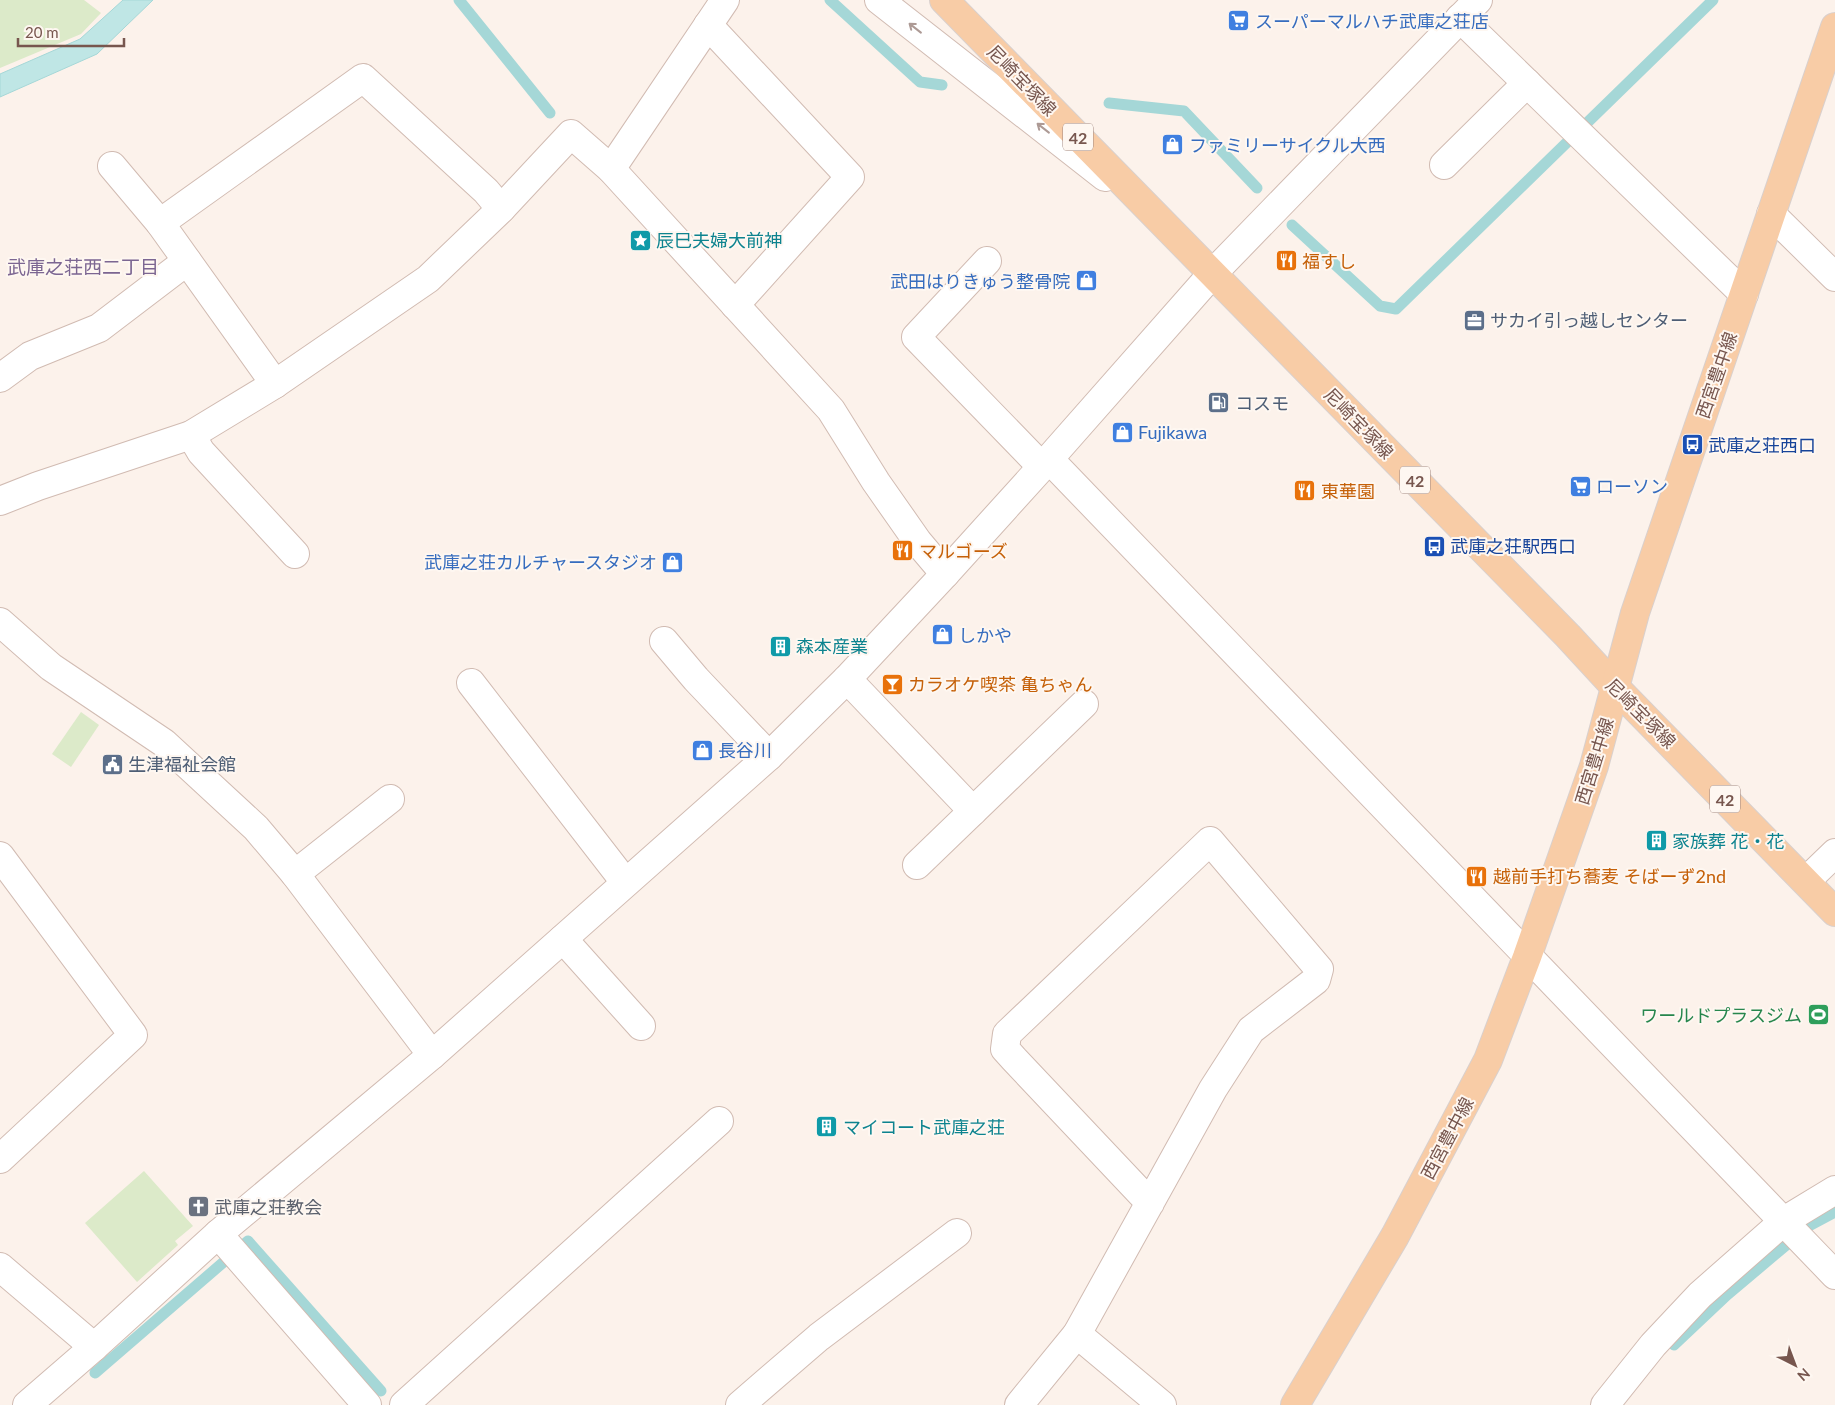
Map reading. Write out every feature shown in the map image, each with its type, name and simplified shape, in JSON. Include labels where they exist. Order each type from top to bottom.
[{"type":"main road","name":"尼崎宝塚線","points":[[944,0],[1561,629],[1615,687],[1835,912]]},
{"type":"main road","name":"西宮豊中線","points":[[1295,1405],[1395,1236],[1488,1060],[1527,957],[1594,766],[1635,613],[1835,27]]},
{"type":"street","points":[[611,169],[725,0]]},
{"type":"street","points":[[879,0],[1150,211]]},
{"type":"street","points":[[27,1405],[83,1356],[229,1247],[432,1055],[768,756],[847,679],[945,574],[1046,463],[1213,273],[1469,9],[1527,83],[1744,294]]},
{"type":"street","points":[[708,25],[850,177],[735,305]]},
{"type":"street","points":[[160,223],[363,78],[486,191],[501,209]]},
{"type":"street","points":[[1444,165],[1527,83]]},
{"type":"street","points":[[0,502],[38,486],[191,435],[275,384],[428,279],[501,209],[571,134],[611,169],[831,410],[876,482],[918,542],[945,574]]},
{"type":"street","points":[[112,166],[160,223],[275,384]]},
{"type":"street","points":[[1771,214],[1835,277]]},
{"type":"street","points":[[0,378],[30,356],[99,328],[187,261]]},
{"type":"street","points":[[987,261],[916,337],[1046,463],[1835,1275]]},
{"type":"street","points":[[191,435],[201,452],[295,554]]},
{"type":"street","points":[[0,622],[51,667],[164,743],[256,828],[295,874],[432,1055]]},
{"type":"street","points":[[664,641],[696,679],[768,756]]},
{"type":"street","points":[[847,679],[973,811]]},
{"type":"street","points":[[471,683],[625,882]]},
{"type":"street","points":[[917,865],[1084,704]]},
{"type":"street","points":[[295,874],[390,799]]},
{"type":"street","points":[[1019,1405],[1077,1334],[1150,1203],[1213,1089],[1251,1030],[1316,980],[1319,969],[1210,842],[1007,1034],[1005,1049],[1150,1203]]},
{"type":"street","points":[[1806,881],[1835,853]]},
{"type":"street","points":[[0,856],[133,1035],[0,1159]]},
{"type":"street","points":[[564,939],[641,1026]]},
{"type":"street","points":[[404,1405],[720,1121]]},
{"type":"street","points":[[1605,1405],[1653,1344],[1700,1295],[1793,1230],[1835,1190]]},
{"type":"street","points":[[740,1405],[819,1337],[957,1233]]},
{"type":"street","points":[[229,1247],[366,1405]]},
{"type":"street","points":[[0,1267],[83,1356]]},
{"type":"street","points":[[1077,1334],[1162,1405]]},
{"type":"green space","points":[[0,0],[84,0],[101,13],[81,34],[0,68]]},
{"type":"green space","points":[[81,712],[99,725],[71,767],[52,754]]},
{"type":"green space","points":[[144,1171],[193,1226],[175,1241],[178,1245],[137,1282],[85,1223]]},
{"type":"water","points":[[123,0],[153,0],[97,54],[0,97],[0,74],[80,39]]},
{"type":"waterway","points":[[459,0],[550,113]]},
{"type":"waterway","points":[[830,0],[920,82],[942,85]]},
{"type":"waterway","points":[[1292,225],[1380,306],[1396,309],[1713,0]]},
{"type":"waterway","points":[[1109,103],[1184,111],[1257,188]]},
{"type":"waterway","points":[[1674,1345],[1727,1295],[1809,1226],[1835,1212]]},
{"type":"waterway","points":[[95,1373],[248,1241],[381,1391]]},
{"type":"place","name":"スーパーマルハチ武庫之荘店","points":[[1239,21]]},
{"type":"place","name":"ファミリーサイクル大西","points":[[1173,145]]},
{"type":"place","name":"辰巳夫婦大前神","points":[[640,240]]},
{"type":"place","name":"福すし","points":[[1286,261]]},
{"type":"place","name":"武田はりきゅう整骨院","points":[[1086,281]]},
{"type":"place","name":"サカイ引っ越しセンター","points":[[1474,320]]},
{"type":"place","name":"コスモ","points":[[1219,403]]},
{"type":"place","name":"Fujikawa","points":[[1122,432]]},
{"type":"place","name":"武庫之荘西口","points":[[1692,445]]},
{"type":"place","name":"ローソン","points":[[1580,486]]},
{"type":"place","name":"東華園","points":[[1305,491]]},
{"type":"place","name":"武庫之荘駅西口","points":[[1434,546]]},
{"type":"place","name":"マルゴーズ","points":[[903,551]]},
{"type":"place","name":"武庫之荘カルチャースタジオ","points":[[673,562]]},
{"type":"place","name":"しかや","points":[[942,635]]},
{"type":"place","name":"森本産業","points":[[780,646]]},
{"type":"place","name":"カラオケ喫茶 亀ちゃん","points":[[892,684]]},
{"type":"place","name":"長谷川","points":[[702,750]]},
{"type":"place","name":"生津福祉会館","points":[[112,764]]},
{"type":"place","name":"家族葬 花・花","points":[[1656,841]]},
{"type":"place","name":"越前手打ち蕎麦 そばーず2nd","points":[[1477,876]]},
{"type":"place","name":"ワールドプラスジム","points":[[1818,1015]]},
{"type":"place","name":"マイコート武庫之荘","points":[[827,1127]]},
{"type":"place","name":"武庫之荘教会","points":[[198,1207]]},
{"type":"district","name":"武庫之荘西二丁目","points":[[83,266]]}]
